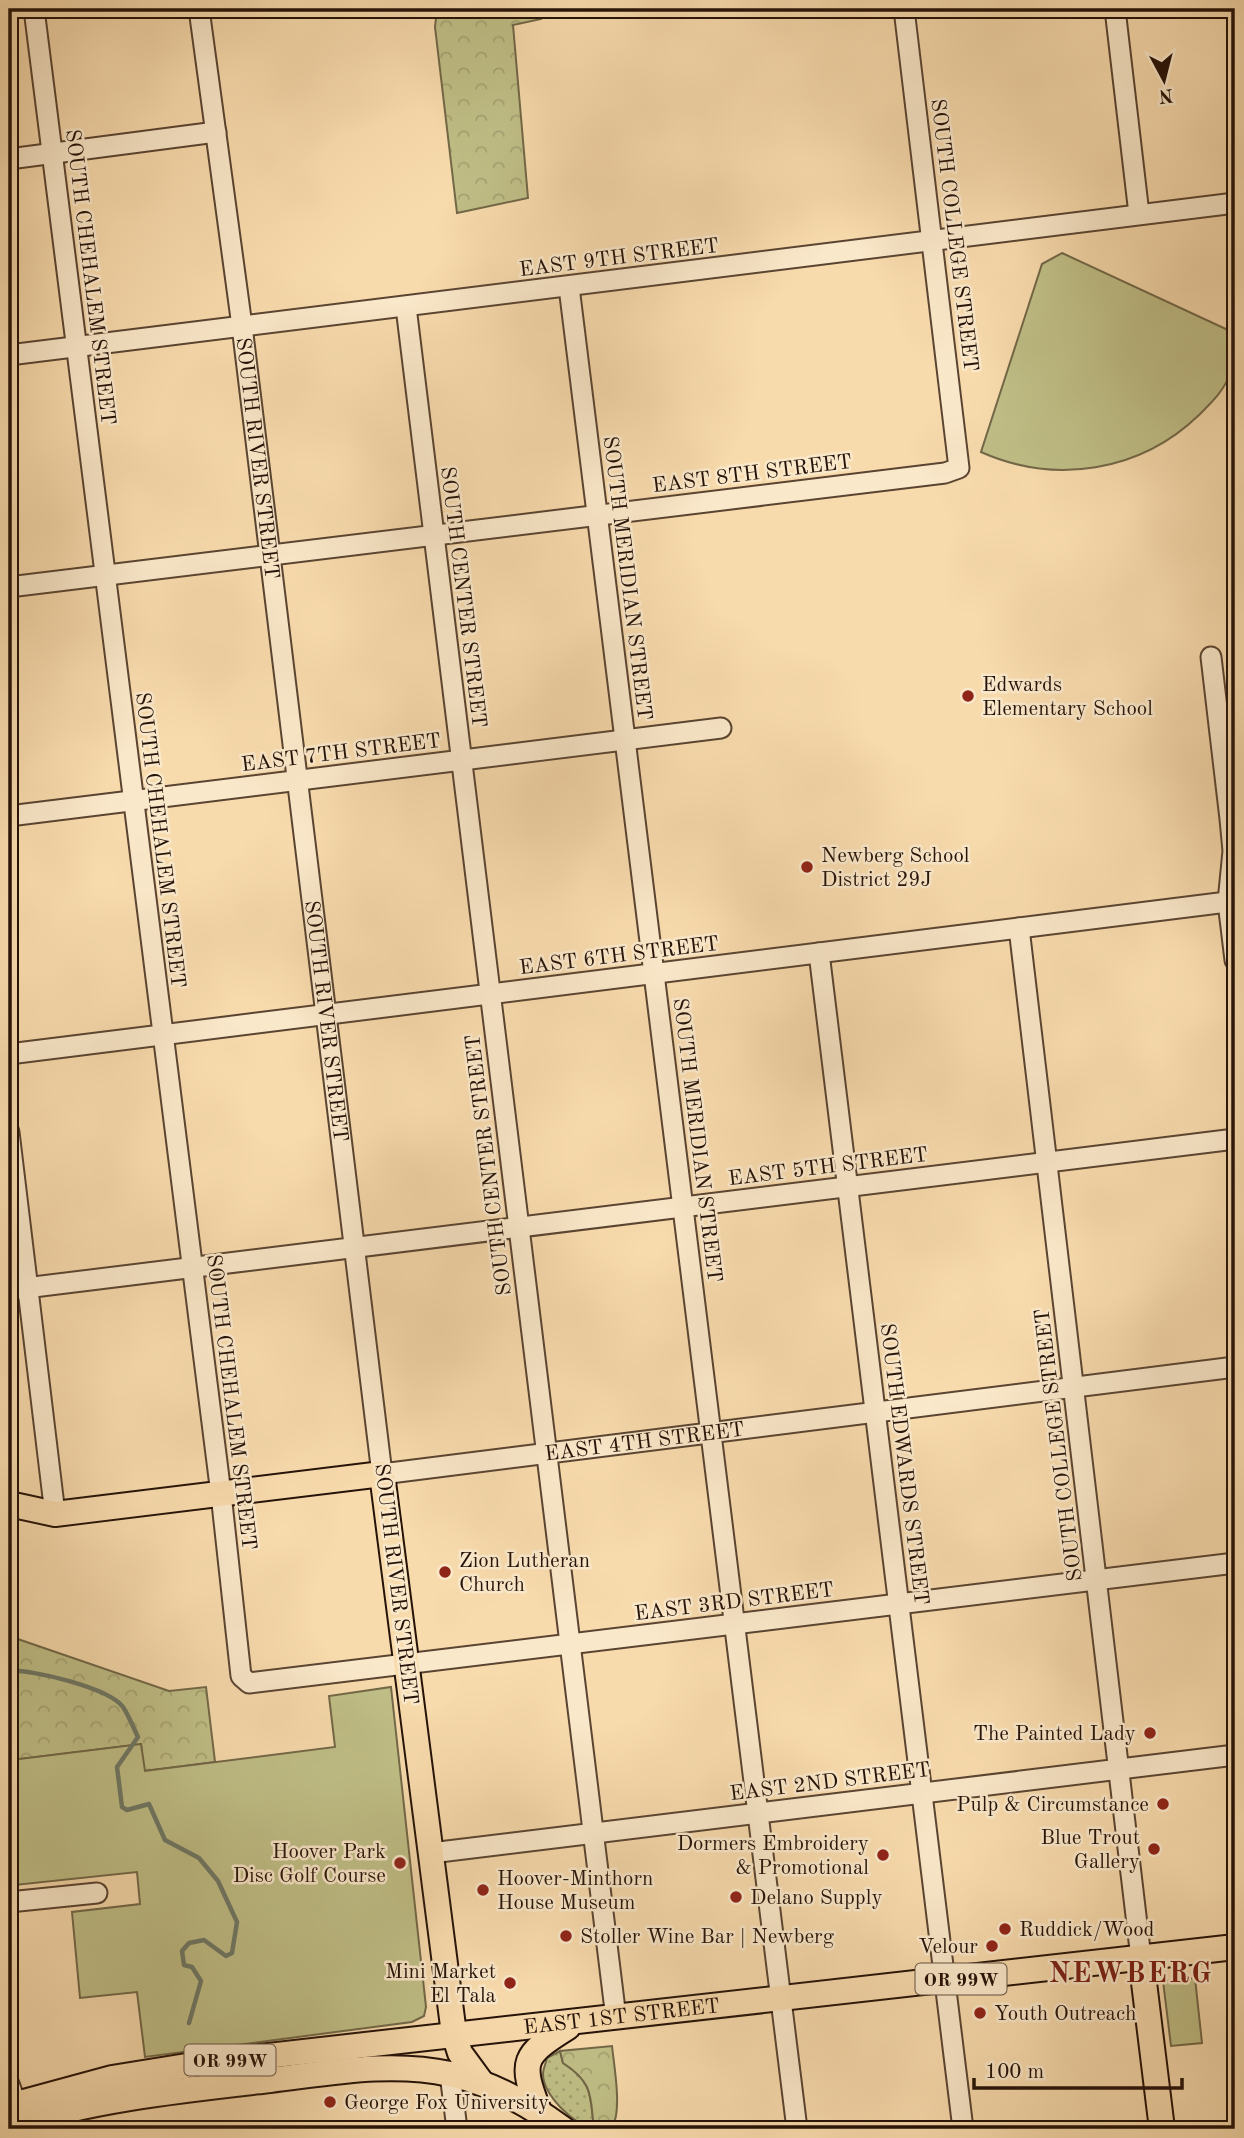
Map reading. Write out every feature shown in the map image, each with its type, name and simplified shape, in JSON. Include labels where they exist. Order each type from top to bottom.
[{"type":"main road","name":"EAST 4TH STREET","points":[[9,1504],[22,1509],[55,1514],[382,1474]]},
{"type":"main road","name":"SOUTH RIVER STREET","points":[[382,1474],[454,2034],[460,2053],[482,2084]]},
{"type":"main road","name":"EAST 1ST STREET","points":[[11,2105],[100,2081],[167,2068],[1235,1947]]},
{"type":"main road","points":[[1141,1958],[1162,2129]]},
{"type":"main road","points":[[539,2111],[527,2080],[527,2061],[539,2045],[575,2023]]},
{"type":"main road","points":[[364,2069],[408,2052],[435,2048],[454,2034]]},
{"type":"main road","name":"EAST 1ST STREET","points":[[11,2105],[123,2099],[395,2067],[450,2074],[482,2084],[539,2111]]},
{"type":"main road","name":"OR 99W","points":[[539,2111],[564,2129]]},
{"type":"street","name":"SOUTH CHEHALEM STREET","points":[[34,9],[221,1494],[241,1676]]},
{"type":"street","name":"SOUTH RIVER STREET","points":[[200,9],[242,326],[382,1474]]},
{"type":"street","name":"SOUTH COLLEGE STREET","points":[[904,9],[959,468]]},
{"type":"street","points":[[1115,9],[1139,215]]},
{"type":"street","points":[[9,159],[216,132]]},
{"type":"street","name":"EAST 9TH STREET","points":[[9,355],[1235,203]]},
{"type":"street","name":"SOUTH MERIDIAN STREET","points":[[569,287],[797,2129]]},
{"type":"street","name":"SOUTH CENTER STREET","points":[[405,307],[616,2018]]},
{"type":"street","name":"EAST 8TH STREET","points":[[9,587],[945,473],[959,468]]},
{"type":"street","points":[[1211,657],[1233,851],[1235,960]]},
{"type":"street","name":"EAST 7TH STREET","points":[[9,816],[720,729]]},
{"type":"street","name":"EAST 6TH STREET","points":[[9,1054],[1232,901]]},
{"type":"street","name":"SOUTH COLLEGE STREET","points":[[1019,928],[1141,1958]]},
{"type":"street","name":"SOUTH EDWARDS STREET","points":[[819,953],[963,2129]]},
{"type":"street","points":[[9,1132],[18,1288],[55,1514]]},
{"type":"street","name":"EAST 5TH STREET","points":[[18,1288],[1235,1139]]},
{"type":"street","name":"EAST 4TH STREET","points":[[382,1474],[1235,1367]]},
{"type":"street","name":"EAST 3RD STREET","points":[[241,1676],[249,1683],[1235,1563]]},
{"type":"street","name":"EAST 2ND STREET","points":[[431,1853],[1235,1755]]},
{"type":"street","points":[[9,1902],[97,1893]]},
{"type":"street","points":[[450,2074],[457,2129]]},
{"type":"green space","points":[[437,9],[540,9],[541,19],[513,25],[528,198],[457,213],[435,27]]},
{"type":"green space","points":[[1062,253],[1228,330],[1231,357],[1230,373],[1221,391],[1199,415],[1176,434],[1124,460],[1067,470],[1009,462],[981,452],[1042,264]]},
{"type":"green space","points":[[9,1636],[169,1691],[206,1687],[215,1762],[144,1771],[141,1744],[12,1760]]},
{"type":"green space","points":[[391,1687],[426,2007],[424,2016],[412,2022],[145,2057],[137,1992],[80,1998],[72,1912],[140,1904],[137,1872],[15,1885],[9,1829],[9,1732],[12,1760],[141,1744],[145,1771],[335,1747],[329,1696]]},
{"type":"green space","points":[[1195,1978],[1202,2043],[1171,2046],[1163,1981]]},
{"type":"green space","points":[[612,2046],[617,2089],[615,2122],[611,2129],[594,2129],[589,2091],[580,2077],[563,2063],[560,2051]]},
{"type":"green space","points":[[560,2051],[563,2063],[580,2077],[589,2091],[594,2129],[578,2122],[561,2108],[544,2082],[543,2072],[547,2058]]},
{"type":"waterway","points":[[9,1671],[35,1673],[69,1681],[103,1693],[123,1707],[138,1737],[117,1767],[122,1807],[127,1810],[149,1804],[165,1840],[199,1858],[218,1881],[237,1922],[232,1953],[226,1956],[204,1940],[189,1943],[182,1951],[184,1965],[192,1967],[201,1981],[189,2023]]},
{"type":"place","name":"Edwards Elementary School","points":[[968,696]]},
{"type":"place","name":"Newberg School District 29J","points":[[807,867]]},
{"type":"place","name":"Zion Lutheran Church","points":[[445,1572]]},
{"type":"place","name":"The Painted Lady","points":[[1150,1733]]},
{"type":"place","name":"Pulp & Circumstance","points":[[1163,1804]]},
{"type":"place","name":"Blue Trout Gallery","points":[[1154,1849]]},
{"type":"place","name":"Dormers Embroidery & Promotional","points":[[883,1855]]},
{"type":"place","name":"Hoover Park Disc Golf Course","points":[[400,1863]]},
{"type":"place","name":"Hoover-Minthorn House Museum","points":[[483,1890]]},
{"type":"place","name":"Delano Supply","points":[[736,1897]]},
{"type":"place","name":"Ruddick/Wood","points":[[1005,1929]]},
{"type":"place","name":"Stoller Wine Bar | Newberg","points":[[566,1936]]},
{"type":"place","name":"Velour","points":[[992,1946]]},
{"type":"place","name":"Mini Market El Tala","points":[[510,1983]]},
{"type":"place","name":"Youth Outreach","points":[[980,2013]]},
{"type":"place","name":"George Fox University","points":[[330,2102]]},
{"type":"district","name":"NEWBERG","points":[[1131,1972]]}]
